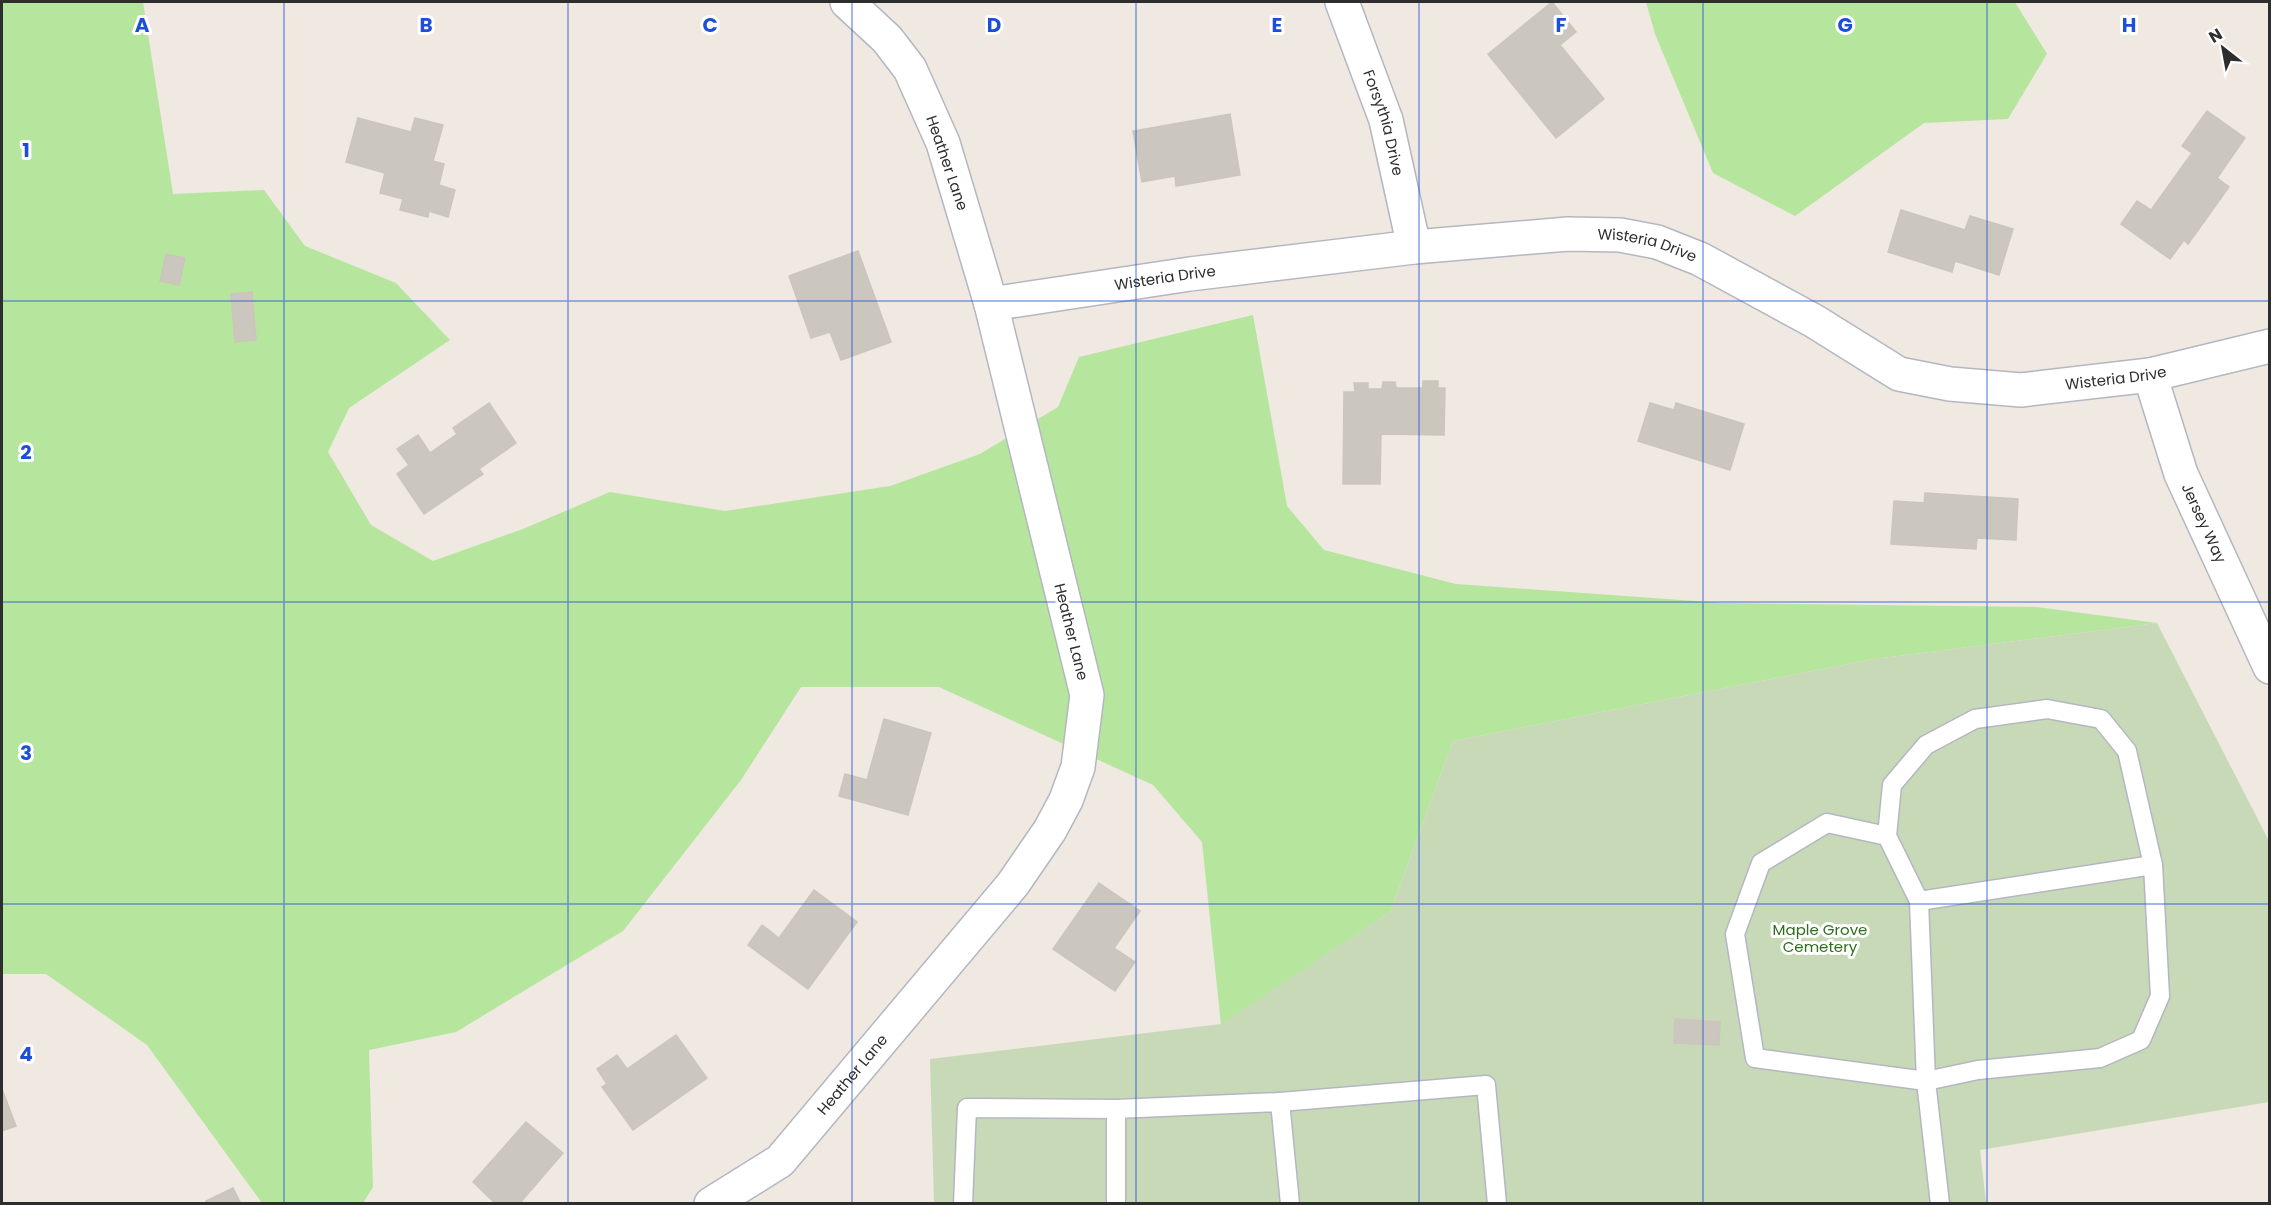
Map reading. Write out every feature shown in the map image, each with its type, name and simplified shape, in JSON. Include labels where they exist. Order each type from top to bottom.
[{"type":"street","name":"Heather Lane","points":[[711,1203],[780,1161],[1013,884],[1050,830],[1066,800],[1078,767],[1087,695],[991,303],[943,143],[910,69],[887,39],[847,2]]},
{"type":"street","name":"Forsythia Drive","points":[[1342,2],[1386,120],[1414,247]]},
{"type":"street","name":"Wisteria Drive","points":[[991,303],[1190,274],[1414,247],[1568,234],[1620,235],[1657,242],[1700,260],[1814,321],[1899,374],[1950,384],[2021,390],[2150,375],[2270,346]]},
{"type":"street","name":"Jersey Way","points":[[2150,375],[2181,474],[2270,667]]},
{"type":"lane","points":[[1887,836],[1827,823],[1761,863],[1735,934],[1755,1058],[1926,1081],[1978,1070],[2100,1058],[2141,1040],[2160,996],[2153,865],[2127,751],[2101,719],[2047,709],[1975,719],[1926,745],[1892,785],[1887,836],[1919,901],[1926,1081],[1940,1203]]},
{"type":"lane","points":[[1919,901],[2153,865]]},
{"type":"lane","points":[[963,1203],[967,1108],[1116,1109],[1280,1102],[1486,1085],[1497,1203]]},
{"type":"lane","points":[[1280,1102],[1290,1203]]},
{"type":"lane","points":[[1116,1109],[1116,1203]]},
{"type":"green space","points":[[2,2],[143,2],[173,194],[264,190],[305,246],[396,283],[450,340],[349,408],[328,452],[371,525],[433,561],[523,529],[610,492],[725,511],[890,486],[980,454],[1058,407],[1079,357],[1253,315],[1287,506],[1324,550],[1456,584],[1723,603],[2037,607],[2157,623],[1874,659],[1453,741],[1390,912],[1221,1025],[1202,842],[1153,785],[939,687],[801,687],[741,780],[623,931],[456,1032],[369,1050],[373,1187],[363,1203],[262,1203],[147,1045],[46,974],[2,974]]},
{"type":"green space","points":[[1646,2],[2015,2],[2047,54],[2008,119],[1924,123],[1795,216],[1713,173],[1655,34]]},
{"type":"green space","name":"Maple Grove Cemetery","points":[[2157,623],[2269,841],[2269,1102],[1980,1150],[1986,1203],[934,1203],[930,1059],[1221,1024],[1390,912],[1453,741],[1874,659]]},
{"type":"building","points":[[1552,2],[1576,32],[1560,45],[1604,99],[1556,138],[1488,54]]},
{"type":"building","points":[[2207,111],[2245,138],[2217,178],[2229,187],[2188,244],[2184,240],[2170,259],[2121,224],[2137,201],[2151,210],[2192,153],[2182,146]]},
{"type":"building","points":[[1230,114],[1240,175],[1176,186],[1175,176],[1142,182],[1133,131]]},
{"type":"building","points":[[358,118],[411,132],[415,118],[443,125],[433,161],[444,164],[439,185],[455,190],[448,217],[429,211],[428,217],[400,210],[403,199],[380,193],[385,173],[346,162]]},
{"type":"building","points":[[1901,210],[1965,230],[1970,216],[2013,229],[1999,275],[1955,261],[1952,272],[1888,252]]},
{"type":"building","points":[[858,251],[891,342],[841,360],[830,332],[811,338],[789,276]]},
{"type":"building","points":[[166,254],[185,258],[179,285],[160,281]]},
{"type":"building","points":[[252,292],[256,340],[235,342],[231,294]]},
{"type":"building","points":[[1423,381],[1438,381],[1438,388],[1445,388],[1444,435],[1381,434],[1380,484],[1343,484],[1344,392],[1355,392],[1354,383],[1368,383],[1368,389],[1382,389],[1383,382],[1395,382],[1396,388],[1423,388]]},
{"type":"building","points":[[489,403],[516,443],[479,469],[483,474],[424,514],[397,474],[409,465],[397,449],[418,435],[430,453],[457,434],[453,428]]},
{"type":"building","points":[[1650,403],[1674,410],[1676,403],[1744,424],[1730,470],[1638,441]]},
{"type":"building","points":[[1925,493],[2018,499],[2016,540],[1977,538],[1976,549],[1891,544],[1894,501],[1924,503]]},
{"type":"building","points":[[884,719],[931,733],[908,815],[839,796],[845,774],[867,780]]},
{"type":"building","points":[[1099,883],[1140,911],[1114,948],[1135,962],[1115,991],[1053,949]]},
{"type":"building","points":[[814,890],[857,922],[808,989],[748,945],[762,925],[779,938]]},
{"type":"building","points":[[1675,1019],[1720,1022],[1719,1045],[1674,1043]]},
{"type":"building","points":[[676,1035],[707,1078],[633,1130],[602,1087],[607,1084],[597,1069],[617,1055],[627,1069]]},
{"type":"building","points":[[2,1089],[16,1126],[2,1131]]},
{"type":"building","points":[[526,1122],[563,1153],[519,1204],[496,1204],[473,1182]]},
{"type":"building","points":[[233,1188],[241,1204],[208,1204],[206,1201]]}]
